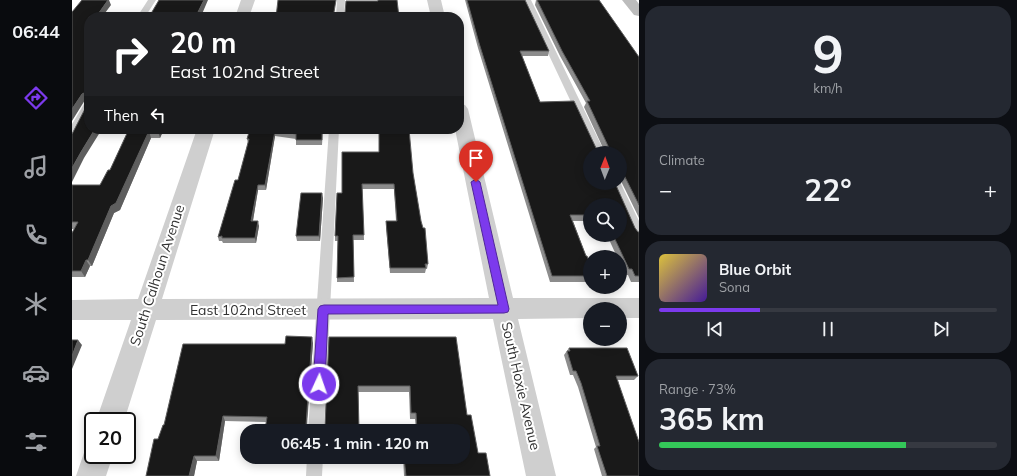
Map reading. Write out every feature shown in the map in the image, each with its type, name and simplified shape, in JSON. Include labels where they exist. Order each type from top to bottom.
[{"type":"main road","points":[[629,0],[639,12]]},
{"type":"street","points":[[244,12],[248,0]]},
{"type":"street","points":[[434,0],[437,12]]},
{"type":"street","name":"South Hoxie Avenue","points":[[464,131],[541,476]]},
{"type":"street","name":"South Calhoun Avenue","points":[[113,412],[204,134]]},
{"type":"street","name":"East 102nd Street","points":[[72,310],[639,308]]},
{"type":"street","points":[[92,476],[95,464]]},
{"type":"lane","points":[[144,12],[152,0]]},
{"type":"lane","points":[[340,12],[341,0]]},
{"type":"lane","points":[[527,0],[597,146]]},
{"type":"lane","points":[[72,132],[84,112]]},
{"type":"lane","points":[[316,424],[334,134]]},
{"type":"lane","points":[[618,190],[639,233]]},
{"type":"lane","points":[[314,476],[315,464]]},
{"type":"building","points":[[82,0],[108,0],[100,12],[84,12],[84,93],[72,109],[72,12]]},
{"type":"building","points":[[159,0],[204,0],[198,12],[152,12]]},
{"type":"building","points":[[278,0],[336,0],[334,12],[277,12]]},
{"type":"building","points":[[397,0],[398,12],[345,12],[346,1]]},
{"type":"building","points":[[467,0],[525,0],[549,51],[520,51],[540,102],[574,101],[595,146],[583,146],[583,190],[618,190],[622,198],[583,198],[583,215],[570,215],[584,250],[583,276],[552,276]]},
{"type":"building","points":[[537,0],[599,0],[639,57],[639,205],[627,181],[627,146],[608,146],[587,101],[590,101],[562,51]]},
{"type":"building","points":[[84,111],[84,134],[92,134],[72,168],[72,134]]},
{"type":"building","points":[[127,134],[148,134],[116,203],[111,206],[88,260],[86,260],[81,271],[72,271],[72,233],[78,222],[72,222],[72,185],[100,185],[108,170],[110,170]]},
{"type":"building","points":[[248,134],[274,134],[265,185],[258,185],[251,221],[258,221],[255,238],[218,237],[235,180],[238,180],[249,139],[247,139]]},
{"type":"building","points":[[296,134],[322,134],[322,140],[296,140]]},
{"type":"building","points":[[379,134],[409,134],[413,173],[421,221],[423,228],[425,228],[428,264],[425,264],[426,268],[390,268],[386,221],[397,221],[394,184],[362,184],[364,235],[353,235],[354,277],[337,278],[338,236],[335,236],[337,193],[342,193],[342,152],[379,152]]},
{"type":"building","points":[[301,193],[322,193],[319,236],[296,236]]},
{"type":"building","points":[[627,210],[635,228],[639,232],[639,276],[635,276],[632,269],[629,269],[627,265],[627,250],[620,250],[616,242],[627,242]]},
{"type":"building","points":[[286,336],[312,337],[306,424],[266,424],[267,417],[223,416],[216,456],[194,456],[189,476],[146,476],[154,439],[158,439],[164,425],[183,344],[285,344]]},
{"type":"building","points":[[329,337],[456,337],[467,415],[471,415],[478,453],[486,453],[490,476],[406,476],[405,464],[470,464],[470,424],[417,424],[416,413],[411,413],[410,386],[358,386],[359,424],[325,424]]},
{"type":"building","points":[[72,340],[78,340],[72,356]]},
{"type":"building","points":[[569,348],[627,348],[638,376],[616,376],[639,442],[639,476],[607,476],[597,446],[600,446],[581,383],[576,371],[573,371],[567,351],[570,351]]},
{"type":"route","points":[[319,384],[324,309],[504,309],[476,182]]}]
